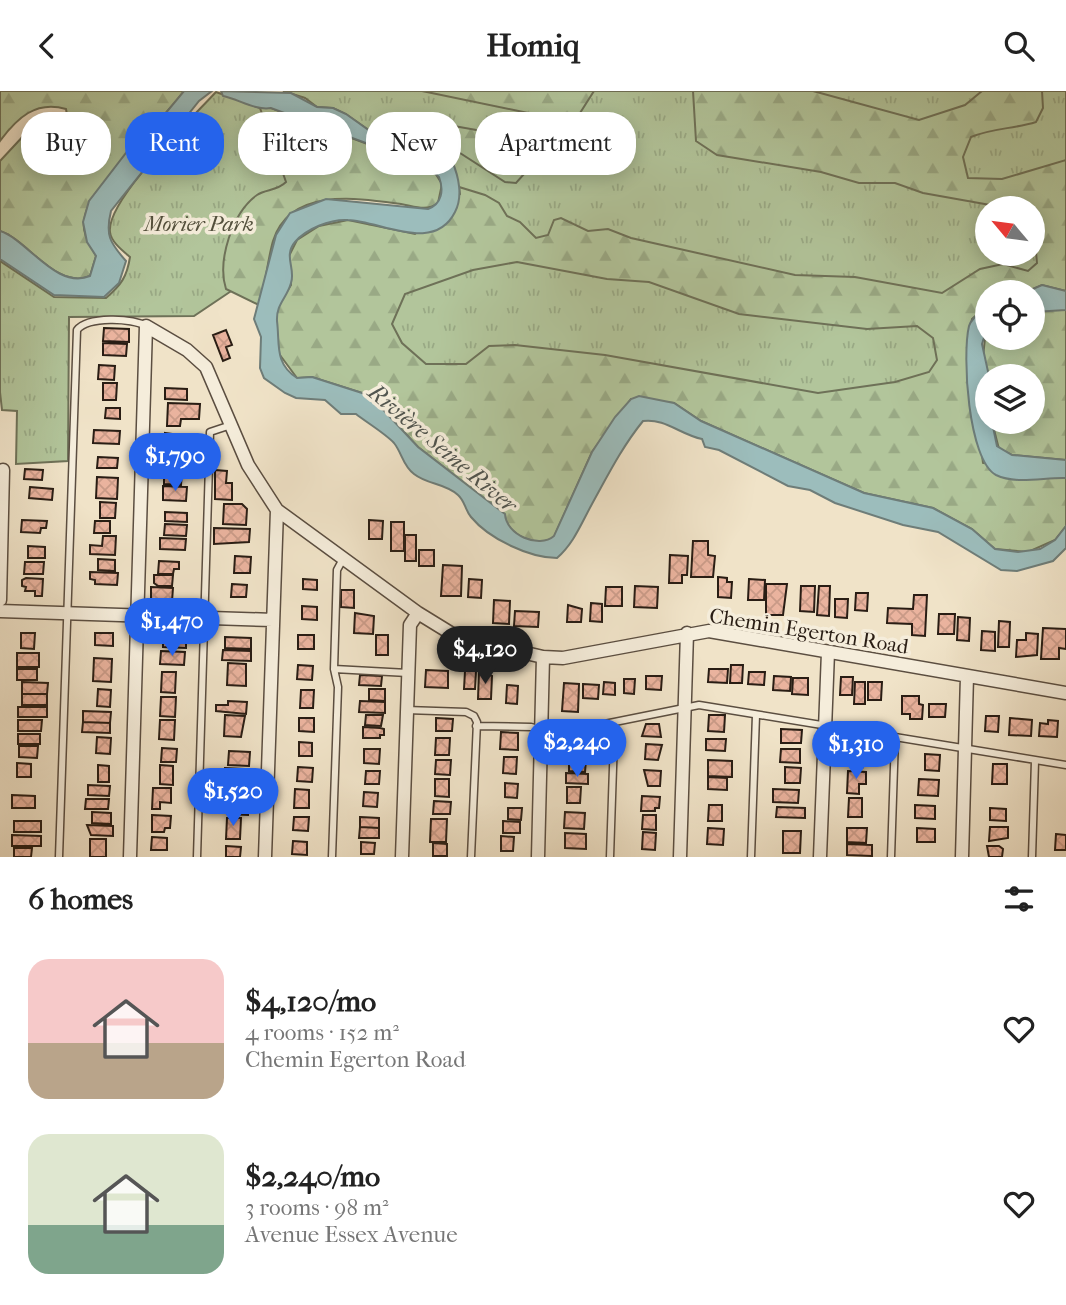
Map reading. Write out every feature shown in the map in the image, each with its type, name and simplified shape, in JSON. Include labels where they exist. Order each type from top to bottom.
[{"type":"street","name":"Chemin Egerton Road","points":[[146,326],[187,350],[205,367],[248,465],[277,510],[418,613],[468,642],[543,657],[563,658],[709,631],[1066,692]]},
{"type":"street","points":[[130,857],[146,326]]},
{"type":"street","points":[[0,600],[3,470]]},
{"type":"street","points":[[265,857],[277,510]]},
{"type":"street","points":[[0,611],[274,620]]},
{"type":"street","points":[[402,857],[410,625],[418,613]]},
{"type":"street","points":[[680,857],[687,633]]},
{"type":"street","points":[[820,857],[828,652]]},
{"type":"street","points":[[538,857],[543,657]]},
{"type":"street","points":[[962,857],[967,676]]},
{"type":"lane","points":[[59,857],[77,330],[85,323],[134,319],[146,326]]},
{"type":"lane","points":[[197,857],[210,432],[231,425]]},
{"type":"lane","points":[[332,857],[338,687],[334,670],[337,570],[343,559]]},
{"type":"lane","points":[[334,670],[408,673]]},
{"type":"lane","points":[[476,726],[531,727],[555,734],[699,705],[1066,765]]},
{"type":"lane","points":[[407,710],[466,712],[474,716],[476,726],[471,857]]},
{"type":"lane","points":[[751,857],[756,715]]},
{"type":"lane","points":[[610,857],[614,738],[612,723]]},
{"type":"lane","points":[[891,857],[895,737]]},
{"type":"lane","points":[[1032,857],[1035,761]]},
{"type":"green space","points":[[0,91],[184,91],[167,112],[125,112],[125,157],[88,206],[84,221],[87,240],[96,256],[90,276],[66,276],[54,270],[11,236],[0,231],[0,161],[21,138],[21,175],[111,175],[111,112],[66,112],[66,109],[45,107],[21,112],[21,117],[0,141]]},
{"type":"green space","points":[[283,91],[1066,91],[1066,291],[1045,286],[1045,280],[975,280],[975,316],[972,319],[975,364],[975,434],[981,434],[983,463],[1066,478],[1066,526],[1055,540],[890,501],[639,396],[554,537],[291,285],[460,194],[455,175],[461,175],[461,112],[366,112],[366,128],[352,118],[352,112],[317,107],[305,98]]},
{"type":"green space","points":[[422,91],[594,91],[581,112],[523,112]]},
{"type":"green space","points":[[693,91],[813,91],[919,120],[965,105],[982,91],[1042,91],[1043,108],[1036,122],[971,137],[963,157],[968,178],[1002,179],[1066,160],[1066,291],[1045,286],[1045,280],[975,280],[975,316],[972,319],[968,341],[975,398],[975,434],[979,434],[983,463],[1066,478],[1066,526],[1055,540],[1028,552],[995,549],[972,529],[933,508],[864,493],[701,421],[674,403],[631,399],[592,452],[554,537],[532,541],[516,534],[506,522],[504,514],[418,447],[376,402],[362,393],[312,377],[297,378],[277,351],[276,309],[291,285],[289,256],[297,240],[319,226],[348,220],[415,234],[460,194],[459,187],[485,195],[499,203],[507,216],[520,222],[536,238],[548,235],[554,220],[561,218],[588,231],[608,229],[631,238],[795,275],[855,277],[942,293],[980,269],[1010,266],[1028,271],[1034,266],[1045,266],[1045,196],[975,196],[975,202],[923,193],[895,183],[859,183],[821,172],[717,155],[696,141]],"holes":[[[517,262],[607,279],[649,282],[739,314],[867,329],[917,326],[933,338],[937,360],[929,372],[895,382],[818,393],[605,355],[515,345],[489,346],[466,364],[426,364],[402,343],[392,324],[405,294],[473,270]]]},
{"type":"green space","name":"Morier Park","points":[[216,92],[271,112],[238,112],[238,175],[352,175],[352,142],[366,147],[366,175],[410,175],[327,196],[267,267],[194,316],[69,317],[68,461],[16,464],[17,411],[2,410],[0,392],[0,261],[54,297],[106,298],[122,280],[130,257],[111,236],[112,218],[140,175],[224,175],[224,112],[197,112]]},
{"type":"green space","points":[[260,108],[282,112],[261,112]]},
{"type":"green space","points":[[461,127],[475,130],[475,163],[461,154]]},
{"type":"green space","points":[[352,138],[366,143],[366,175],[436,175],[442,184],[438,203],[429,207],[346,199],[309,204],[294,212],[282,224],[273,241],[259,305],[226,289],[225,252],[234,225],[248,203],[257,195],[286,182],[284,175],[352,175]]},
{"type":"green space","points":[[494,175],[523,175],[516,183],[505,182]]},
{"type":"green space","points":[[1045,310],[1066,310],[1066,460],[1012,455],[999,449],[995,434],[1045,434],[1045,364],[985,364],[983,357],[984,350],[1045,350]]},
{"type":"water","points":[[184,91],[212,91],[190,112],[167,112]]},
{"type":"water","points":[[221,91],[291,93],[317,107],[333,108],[342,112],[282,112],[223,96]]},
{"type":"water","points":[[352,118],[366,128],[366,143],[352,138]]},
{"type":"water","points":[[125,154],[125,175],[140,175],[111,211],[110,238],[126,261],[119,283],[104,297],[54,295],[0,259],[0,231],[66,276],[90,276],[96,256],[87,242],[83,222],[89,201]]},
{"type":"water","points":[[437,175],[457,175],[459,200],[455,212],[446,224],[434,231],[406,232],[341,220],[312,229],[295,242],[290,252],[291,283],[277,315],[281,359],[297,378],[312,377],[362,393],[376,402],[418,447],[505,514],[507,522],[517,534],[540,541],[554,536],[592,452],[615,417],[631,399],[639,396],[674,403],[701,421],[864,493],[933,508],[972,529],[995,549],[1018,552],[1040,549],[1055,540],[1066,526],[1066,548],[1053,561],[1017,571],[1001,570],[938,532],[903,525],[835,503],[810,490],[788,486],[719,450],[705,447],[702,439],[666,424],[651,421],[643,421],[628,441],[577,533],[557,558],[535,555],[499,540],[471,517],[458,495],[448,488],[419,478],[410,471],[394,443],[376,428],[356,414],[341,414],[325,400],[296,398],[285,393],[264,378],[260,368],[261,337],[254,319],[276,235],[290,213],[326,199],[428,209],[436,204],[441,196]]},
{"type":"water","points":[[1045,286],[1066,291],[1066,310],[1045,311]]},
{"type":"water","points":[[975,317],[975,350],[983,350],[986,364],[975,364],[975,434],[994,434],[997,446],[1012,455],[1066,460],[1066,478],[1012,480],[996,475],[987,465],[979,449],[973,429],[969,406],[966,359],[970,323]]},
{"type":"building","points":[[104,328],[129,329],[129,342],[103,341]]},
{"type":"building","points":[[226,330],[232,345],[226,347],[230,358],[223,361],[213,335]]},
{"type":"building","points":[[103,343],[127,344],[126,356],[103,355]]},
{"type":"building","points":[[99,365],[115,366],[114,380],[98,379]]},
{"type":"building","points":[[103,383],[117,383],[116,400],[103,400]]},
{"type":"building","points":[[165,388],[187,389],[187,400],[165,399]]},
{"type":"building","points":[[168,403],[200,404],[199,419],[181,419],[180,426],[167,426]]},
{"type":"building","points":[[106,408],[120,408],[120,419],[105,418]]},
{"type":"building","points":[[94,430],[120,431],[119,444],[93,443]]},
{"type":"building","points":[[165,433],[188,436],[187,442],[181,442],[181,446],[165,445]]},
{"type":"building","points":[[98,457],[118,458],[117,468],[97,468]]},
{"type":"building","points":[[165,462],[182,463],[182,474],[164,473]]},
{"type":"building","points":[[25,469],[43,470],[42,480],[24,479]]},
{"type":"building","points":[[215,470],[227,471],[226,483],[232,483],[232,500],[215,499]]},
{"type":"building","points":[[164,473],[182,474],[181,485],[164,484]]},
{"type":"building","points":[[97,477],[118,478],[117,499],[96,498]]},
{"type":"building","points":[[163,486],[187,487],[186,501],[163,500]]},
{"type":"building","points":[[30,487],[53,489],[52,500],[29,498]]},
{"type":"building","points":[[100,502],[116,503],[115,518],[100,518]]},
{"type":"building","points":[[224,504],[242,504],[247,509],[246,525],[223,524]]},
{"type":"building","points":[[165,512],[187,513],[187,522],[165,521]]},
{"type":"building","points":[[22,520],[47,521],[46,528],[41,528],[40,533],[21,532]]},
{"type":"building","points":[[369,520],[383,521],[382,539],[369,539]]},
{"type":"building","points":[[95,521],[110,521],[110,533],[94,533]]},
{"type":"building","points":[[391,522],[404,522],[404,551],[391,551]]},
{"type":"building","points":[[165,524],[187,525],[186,536],[164,535]]},
{"type":"building","points":[[214,528],[250,529],[249,542],[214,544]]},
{"type":"building","points":[[405,535],[416,535],[416,561],[405,561]]},
{"type":"building","points":[[103,536],[116,536],[115,555],[90,554],[90,545],[102,546]]},
{"type":"building","points":[[160,538],[186,539],[185,550],[160,549]]},
{"type":"building","points":[[693,541],[708,541],[708,555],[715,556],[713,577],[691,577]]},
{"type":"building","points":[[28,546],[45,547],[45,558],[28,558]]},
{"type":"building","points":[[419,550],[434,550],[434,566],[419,566]]},
{"type":"building","points":[[670,555],[688,556],[687,575],[682,575],[682,583],[669,583]]},
{"type":"building","points":[[235,556],[251,557],[250,573],[234,573]]},
{"type":"building","points":[[98,559],[115,560],[115,571],[98,570]]},
{"type":"building","points":[[159,561],[179,562],[179,569],[174,569],[173,574],[158,574]]},
{"type":"building","points":[[25,562],[44,562],[43,574],[24,574]]},
{"type":"building","points":[[443,565],[462,566],[461,596],[441,596]]},
{"type":"building","points":[[90,572],[118,573],[117,585],[95,584],[95,580],[90,579]]},
{"type":"building","points":[[154,575],[173,575],[172,586],[158,586],[154,583]]},
{"type":"building","points":[[718,577],[732,582],[731,598],[718,597]]},
{"type":"building","points":[[43,579],[42,596],[35,596],[35,591],[25,591],[22,580]]},
{"type":"building","points":[[303,579],[317,580],[317,590],[303,589]]},
{"type":"building","points":[[469,579],[482,580],[481,598],[468,597]]},
{"type":"building","points":[[749,579],[765,580],[764,600],[748,600]]},
{"type":"building","points":[[232,584],[247,585],[246,597],[231,597]]},
{"type":"building","points":[[766,584],[787,584],[783,615],[766,615]]},
{"type":"building","points":[[635,586],[658,587],[657,608],[634,607]]},
{"type":"building","points":[[801,586],[815,586],[814,612],[800,611]]},
{"type":"building","points":[[819,586],[830,586],[829,616],[817,615]]},
{"type":"building","points":[[151,587],[173,588],[172,601],[151,600]]},
{"type":"building","points":[[606,587],[622,587],[622,606],[605,606]]},
{"type":"building","points":[[341,590],[354,590],[354,608],[341,607]]},
{"type":"building","points":[[856,593],[868,593],[867,611],[855,610]]},
{"type":"building","points":[[914,595],[927,595],[925,636],[912,635],[912,624],[887,623],[888,608],[913,609]]},
{"type":"building","points":[[835,599],[848,599],[847,618],[835,617]]},
{"type":"building","points":[[494,600],[510,601],[509,624],[493,623]]},
{"type":"building","points":[[591,603],[602,604],[602,622],[590,621]]},
{"type":"building","points":[[568,605],[582,609],[581,622],[567,622]]},
{"type":"building","points":[[302,606],[317,607],[317,620],[302,619]]},
{"type":"building","points":[[515,611],[539,612],[538,627],[514,626]]},
{"type":"building","points":[[355,613],[374,616],[373,634],[354,633]]},
{"type":"building","points":[[939,614],[955,614],[954,634],[938,634]]},
{"type":"building","points":[[958,617],[970,618],[969,641],[957,640]]},
{"type":"building","points":[[999,621],[1010,622],[1009,647],[998,647]]},
{"type":"building","points":[[1043,628],[1066,629],[1066,649],[1059,648],[1059,659],[1041,659]]},
{"type":"building","points":[[982,631],[995,632],[995,651],[981,650]]},
{"type":"building","points":[[21,633],[35,633],[34,649],[21,648]]},
{"type":"building","points":[[95,633],[113,633],[113,646],[95,645]]},
{"type":"building","points":[[163,633],[186,634],[186,648],[163,647]]},
{"type":"building","points":[[1026,633],[1038,634],[1037,655],[1016,657],[1017,640],[1026,640]]},
{"type":"building","points":[[298,635],[314,635],[314,649],[298,649]]},
{"type":"building","points":[[376,635],[388,635],[388,655],[376,655]]},
{"type":"building","points":[[225,637],[251,638],[251,649],[225,648]]},
{"type":"building","points":[[223,650],[251,651],[251,661],[222,660]]},
{"type":"building","points":[[161,651],[185,652],[184,665],[160,664]]},
{"type":"building","points":[[17,653],[39,653],[39,667],[17,667]]},
{"type":"building","points":[[94,658],[112,659],[111,682],[93,681]]},
{"type":"building","points":[[228,663],[246,664],[246,686],[227,685]]},
{"type":"building","points":[[298,665],[313,666],[312,680],[297,679]]},
{"type":"building","points":[[731,665],[743,665],[742,683],[730,683]]},
{"type":"building","points":[[17,669],[37,669],[37,680],[17,680]]},
{"type":"building","points":[[709,669],[728,669],[727,683],[708,682]]},
{"type":"building","points":[[426,670],[448,671],[448,688],[425,687]]},
{"type":"building","points":[[465,671],[476,671],[475,689],[464,689]]},
{"type":"building","points":[[479,671],[492,676],[491,699],[478,699]]},
{"type":"building","points":[[162,672],[176,672],[175,693],[161,692]]},
{"type":"building","points":[[749,672],[765,672],[764,685],[748,684]]},
{"type":"building","points":[[360,675],[382,676],[381,686],[359,685]]},
{"type":"building","points":[[646,676],[662,676],[661,690],[646,689]]},
{"type":"building","points":[[774,676],[791,677],[790,691],[773,690]]},
{"type":"building","points":[[841,677],[853,677],[852,695],[840,695]]},
{"type":"building","points":[[793,678],[808,678],[808,695],[792,694]]},
{"type":"building","points":[[624,679],[635,679],[634,694],[624,693]]},
{"type":"building","points":[[22,682],[48,683],[47,694],[22,694]]},
{"type":"building","points":[[604,682],[615,683],[615,695],[603,694]]},
{"type":"building","points":[[855,682],[865,682],[865,704],[854,704]]},
{"type":"building","points":[[868,682],[882,682],[881,700],[868,700]]},
{"type":"building","points":[[564,683],[579,684],[578,712],[562,711]]},
{"type":"building","points":[[583,684],[599,685],[598,699],[583,698]]},
{"type":"building","points":[[507,685],[518,686],[517,704],[506,703]]},
{"type":"building","points":[[98,689],[111,690],[110,707],[97,706]]},
{"type":"building","points":[[369,689],[385,689],[385,701],[369,700]]},
{"type":"building","points":[[301,690],[314,690],[313,708],[300,708]]},
{"type":"building","points":[[22,694],[47,694],[47,705],[22,705]]},
{"type":"building","points":[[902,696],[919,696],[919,704],[923,705],[922,719],[910,719],[910,714],[902,714]]},
{"type":"building","points":[[161,697],[176,697],[175,717],[160,716]]},
{"type":"building","points":[[228,701],[247,702],[246,714],[216,711],[216,705],[228,705]]},
{"type":"building","points":[[360,701],[385,702],[385,713],[359,712]]},
{"type":"building","points":[[929,704],[946,704],[945,717],[929,717]]},
{"type":"building","points":[[18,707],[47,707],[47,717],[18,717]]},
{"type":"building","points":[[83,711],[111,712],[110,723],[83,722]]},
{"type":"building","points":[[225,715],[245,716],[241,737],[224,736]]},
{"type":"building","points":[[366,715],[383,715],[381,726],[365,725]]},
{"type":"building","points":[[709,715],[725,715],[724,732],[708,731]]},
{"type":"building","points":[[986,716],[999,716],[998,732],[985,731]]},
{"type":"building","points":[[299,718],[314,718],[314,732],[299,731]]},
{"type":"building","points":[[436,718],[453,719],[452,731],[436,731]]},
{"type":"building","points":[[1010,718],[1032,720],[1031,736],[1009,735]]},
{"type":"building","points":[[18,720],[42,720],[41,731],[18,731]]},
{"type":"building","points":[[160,720],[175,720],[174,740],[159,739]]},
{"type":"building","points":[[1048,720],[1058,721],[1057,737],[1039,736],[1040,723],[1048,724]]},
{"type":"building","points":[[83,722],[110,723],[110,733],[82,732]]},
{"type":"building","points":[[646,724],[659,724],[661,737],[642,736]]},
{"type":"building","points":[[363,727],[384,729],[384,735],[380,735],[380,738],[363,738]]},
{"type":"building","points":[[781,729],[802,730],[801,743],[781,743]]},
{"type":"building","points":[[501,732],[518,733],[518,750],[500,749]]},
{"type":"building","points":[[18,734],[40,734],[40,744],[18,744]]},
{"type":"building","points":[[97,737],[111,738],[110,754],[96,753]]},
{"type":"building","points":[[436,738],[450,738],[449,755],[435,755]]},
{"type":"building","points":[[706,739],[726,739],[725,751],[706,750]]},
{"type":"building","points":[[572,741],[596,742],[595,754],[572,754]]},
{"type":"building","points":[[299,742],[312,743],[312,756],[299,756]]},
{"type":"building","points":[[855,743],[868,743],[868,762],[863,761],[863,767],[855,766]]},
{"type":"building","points":[[646,744],[662,745],[658,760],[645,759]]},
{"type":"building","points":[[19,746],[38,746],[37,758],[19,757]]},
{"type":"building","points":[[162,748],[177,749],[176,762],[161,762]]},
{"type":"building","points":[[364,749],[380,749],[379,764],[364,763]]},
{"type":"building","points":[[781,749],[800,749],[800,763],[780,762]]},
{"type":"building","points":[[229,751],[250,752],[249,766],[228,765]]},
{"type":"building","points":[[925,754],[940,755],[939,771],[925,770]]},
{"type":"building","points":[[504,757],[517,757],[516,774],[503,773]]},
{"type":"building","points":[[569,759],[586,760],[585,772],[569,771]]},
{"type":"building","points":[[436,760],[451,760],[450,775],[435,774]]},
{"type":"building","points":[[708,760],[732,761],[732,777],[708,776]]},
{"type":"building","points":[[17,763],[31,764],[31,777],[17,777]]},
{"type":"building","points":[[993,764],[1007,764],[1007,784],[992,784]]},
{"type":"building","points":[[98,765],[109,766],[109,782],[98,782]]},
{"type":"building","points":[[160,765],[173,766],[173,785],[160,784]]},
{"type":"building","points":[[298,767],[313,768],[312,782],[297,781]]},
{"type":"building","points":[[785,767],[801,768],[800,783],[785,783]]},
{"type":"building","points":[[225,768],[244,769],[239,788],[224,787]]},
{"type":"building","points":[[644,770],[661,771],[660,786],[648,786]]},
{"type":"building","points":[[366,771],[380,771],[379,784],[365,784]]},
{"type":"building","points":[[848,771],[866,772],[866,784],[859,784],[859,794],[847,793]]},
{"type":"building","points":[[566,773],[588,774],[588,784],[566,783]]},
{"type":"building","points":[[708,777],[727,778],[727,790],[708,789]]},
{"type":"building","points":[[435,779],[449,779],[449,797],[435,796]]},
{"type":"building","points":[[919,779],[939,780],[938,796],[918,795]]},
{"type":"building","points":[[505,783],[518,784],[517,798],[505,797]]},
{"type":"building","points":[[88,785],[110,786],[109,796],[88,795]]},
{"type":"building","points":[[567,787],[581,787],[580,803],[567,803]]},
{"type":"building","points":[[153,788],[171,788],[171,803],[160,802],[160,809],[152,809]]},
{"type":"building","points":[[295,789],[309,790],[309,808],[294,808]]},
{"type":"building","points":[[773,789],[799,790],[798,803],[773,802]]},
{"type":"building","points":[[227,790],[249,791],[249,803],[227,802]]},
{"type":"building","points":[[364,792],[378,793],[377,807],[363,806]]},
{"type":"building","points":[[12,795],[35,796],[35,808],[12,808]]},
{"type":"building","points":[[642,796],[660,797],[659,808],[655,808],[655,811],[641,811]]},
{"type":"building","points":[[849,798],[862,798],[862,817],[848,817]]},
{"type":"building","points":[[86,799],[109,799],[108,809],[85,809]]},
{"type":"building","points":[[434,801],[451,802],[450,814],[433,814]]},
{"type":"building","points":[[227,804],[248,805],[248,815],[227,814]]},
{"type":"building","points":[[709,805],[722,805],[722,821],[708,821]]},
{"type":"building","points":[[915,805],[935,806],[935,819],[915,818]]},
{"type":"building","points":[[777,807],[805,808],[805,818],[776,817]]},
{"type":"building","points":[[508,808],[522,808],[521,820],[508,819]]},
{"type":"building","points":[[990,808],[1006,809],[1006,821],[990,820]]},
{"type":"building","points":[[92,812],[111,813],[111,824],[92,823]]},
{"type":"building","points":[[565,812],[585,813],[584,829],[564,828]]},
{"type":"building","points":[[152,815],[171,816],[170,828],[165,828],[164,832],[152,832]]},
{"type":"building","points":[[643,815],[656,815],[656,830],[642,829]]},
{"type":"building","points":[[294,817],[309,817],[308,831],[293,830]]},
{"type":"building","points":[[360,817],[379,818],[379,828],[360,827]]},
{"type":"building","points":[[227,818],[241,818],[240,839],[226,839]]},
{"type":"building","points":[[431,819],[447,819],[446,842],[430,842]]},
{"type":"building","points":[[14,821],[41,821],[41,832],[14,832]]},
{"type":"building","points":[[503,821],[520,822],[520,833],[503,833]]},
{"type":"building","points":[[87,825],[113,826],[113,836],[91,835]]},
{"type":"building","points":[[360,827],[379,828],[379,838],[359,838]]},
{"type":"building","points":[[990,827],[1008,827],[1008,838],[989,841]]},
{"type":"building","points":[[708,828],[724,829],[723,845],[707,844]]},
{"type":"building","points":[[847,828],[867,828],[866,843],[847,842]]},
{"type":"building","points":[[917,828],[935,829],[935,842],[917,842]]},
{"type":"building","points":[[783,831],[801,831],[800,853],[783,853]]},
{"type":"building","points":[[643,832],[656,833],[655,850],[642,849]]},
{"type":"building","points":[[565,833],[586,834],[586,849],[565,848]]},
{"type":"building","points":[[1056,834],[1066,835],[1066,850],[1055,850]]},
{"type":"building","points":[[12,835],[41,836],[41,846],[12,846]]},
{"type":"building","points":[[501,836],[514,837],[513,851],[501,851]]},
{"type":"building","points":[[152,837],[167,838],[167,850],[151,850]]},
{"type":"building","points":[[90,839],[106,839],[106,857],[90,857]]},
{"type":"building","points":[[293,841],[307,842],[307,855],[292,854]]},
{"type":"building","points":[[361,842],[375,843],[374,854],[361,854]]},
{"type":"building","points":[[433,843],[447,844],[447,856],[433,856]]},
{"type":"building","points":[[847,844],[872,845],[872,856],[847,855]]},
{"type":"building","points":[[226,846],[241,847],[240,857],[226,857]]},
{"type":"building","points":[[987,846],[999,846],[1003,849],[1002,857],[989,857]]},
{"type":"building","points":[[14,848],[32,848],[31,857],[14,857]]},
{"type":"water label","name":"Rivière Seine River","points":[[443,448]]}]
